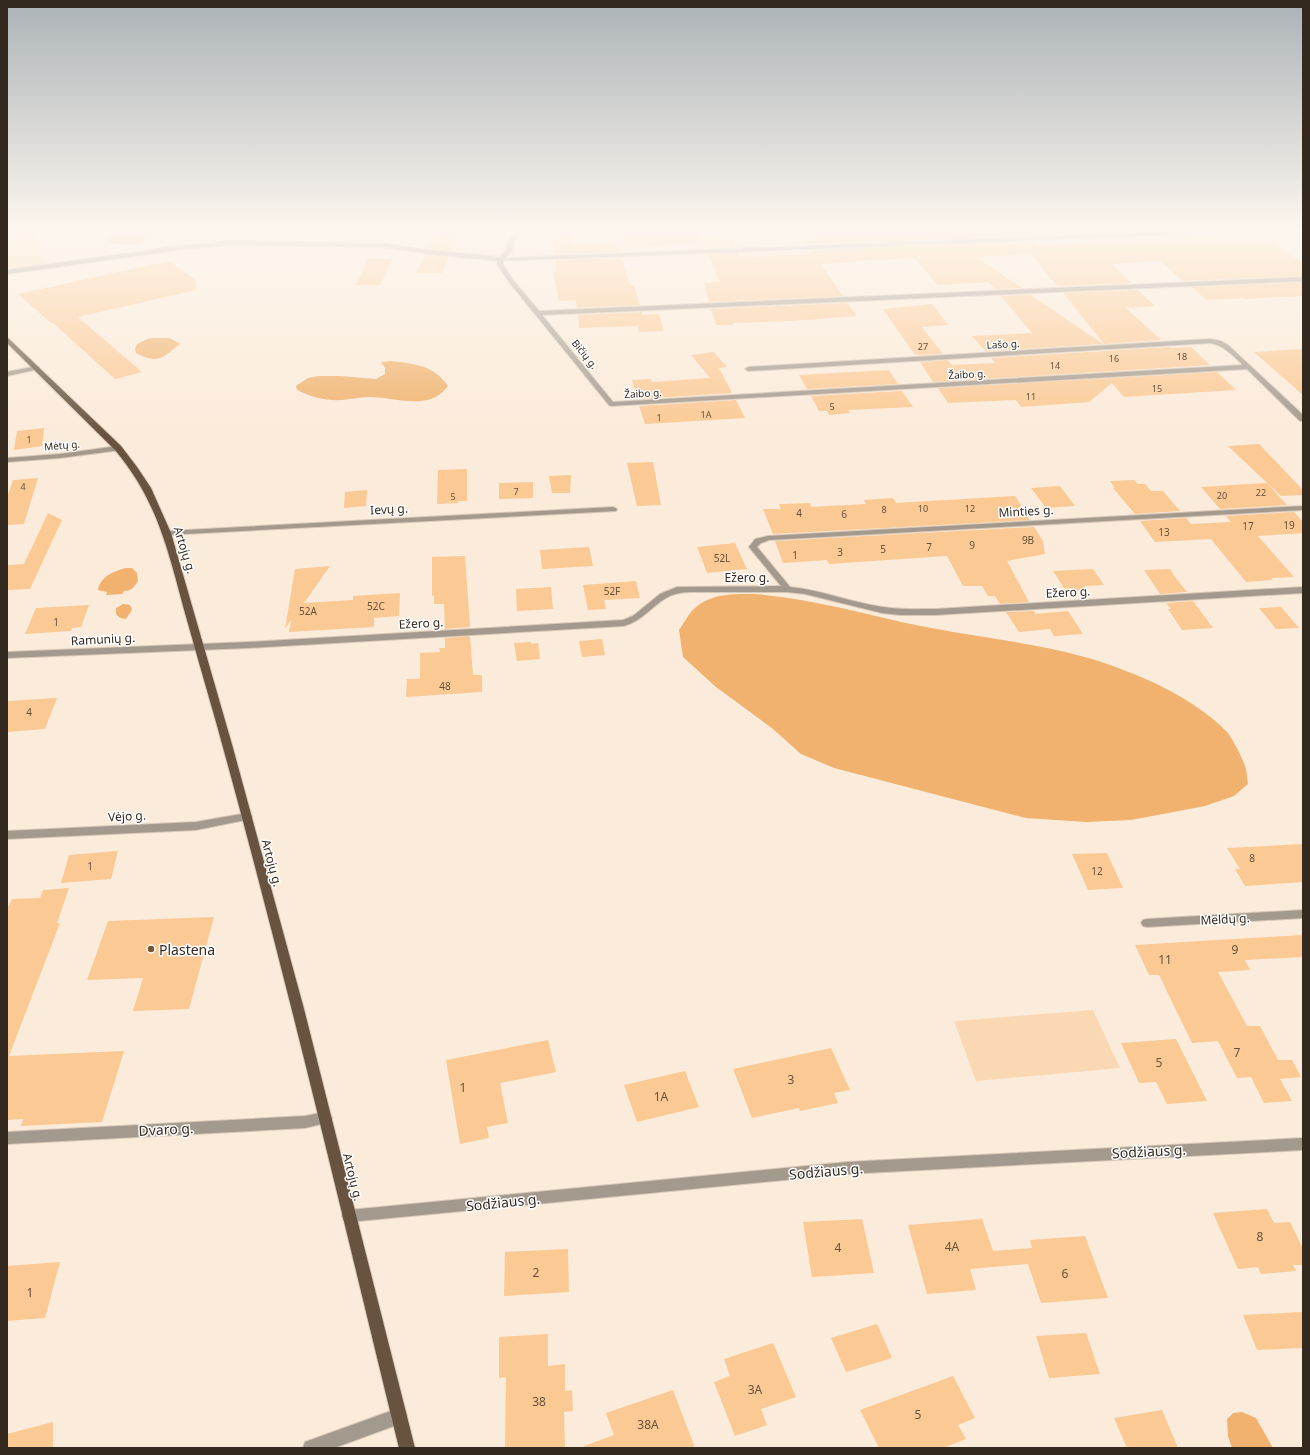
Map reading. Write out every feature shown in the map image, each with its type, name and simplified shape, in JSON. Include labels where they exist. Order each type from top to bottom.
[{"type":"main road","name":"Artojų g.","points":[[7,339],[118,448],[146,485],[156,503],[167,533],[247,817],[325,1118],[407,1448]]},
{"type":"street","name":"Bičių g.","points":[[525,298],[611,404]]},
{"type":"street","points":[[537,313],[877,298]]},
{"type":"street","name":"Lašo g.","points":[[748,369],[1210,341],[1219,342],[1226,346],[1249,367]]},
{"type":"street","points":[[1249,367],[1303,419]]},
{"type":"street","name":"Žaibo g.","points":[[611,404],[1249,367]]},
{"type":"street","points":[[7,374],[37,368]]},
{"type":"street","name":"Mėtų g.","points":[[7,460],[60,456],[118,448]]},
{"type":"street","name":"Minties g.","points":[[787,589],[753,547],[758,542],[768,538],[1303,508]]},
{"type":"street","name":"Ievų g.","points":[[167,533],[613,509]]},
{"type":"street","name":"Ežero g.","points":[[199,646],[248,645],[624,622],[636,618],[663,596],[677,590],[787,589],[805,591],[882,610],[900,612],[944,611],[1303,590]]},
{"type":"street","name":"Ramunių g.","points":[[7,655],[199,646]]},
{"type":"street","name":"Vėjo g.","points":[[7,835],[196,826],[247,817]]},
{"type":"street","name":"Meldų g.","points":[[1147,923],[1303,914]]},
{"type":"street","name":"Dvaro g.","points":[[7,1138],[305,1122],[325,1118]]},
{"type":"street","name":"Sodžiaus g.","points":[[349,1216],[847,1168],[1303,1144]]},
{"type":"street","points":[[311,1448],[399,1416]]},
{"type":"shaded area","points":[[150,338],[170,338],[180,344],[165,356],[156,359],[144,357],[136,353],[135,349],[137,344]]},
{"type":"shaded area","points":[[391,361],[408,363],[430,370],[443,379],[448,386],[440,394],[431,399],[422,401],[370,397],[330,400],[313,397],[297,390],[296,386],[308,378],[318,376],[376,379],[385,374],[385,368],[381,362]]},
{"type":"shaded area","points":[[126,568],[132,568],[137,573],[138,581],[132,588],[124,591],[122,594],[106,595],[107,592],[98,590],[99,585],[108,575]]},
{"type":"shaded area","points":[[754,594],[798,599],[905,623],[1072,653],[1127,671],[1181,697],[1213,719],[1226,731],[1243,761],[1246,769],[1248,784],[1234,796],[1205,806],[1131,820],[1086,822],[1026,818],[834,768],[801,754],[773,729],[716,687],[683,657],[679,630],[695,608],[708,599],[723,595]]},
{"type":"shaded area","points":[[123,604],[130,605],[132,610],[126,619],[120,618],[116,614],[116,608]]},
{"type":"shaded area","points":[[1093,1010],[1120,1068],[976,1081],[954,1021]]},
{"type":"shaded area","points":[[1242,1412],[1256,1418],[1273,1448],[1232,1448],[1228,1436],[1227,1419],[1233,1413]]},
{"type":"building","points":[[22,298],[161,298],[78,317],[142,372],[115,379],[53,323],[51,323]]},
{"type":"building","points":[[558,298],[638,298],[640,305],[577,308],[576,300],[559,301]]},
{"type":"building","points":[[708,298],[801,298],[709,302]]},
{"type":"building","points":[[1003,298],[1035,298],[1103,344],[985,351],[972,336],[1032,333]]},
{"type":"building","points":[[1067,298],[1146,298],[1155,306],[1126,308],[1161,340],[1104,344]]},
{"type":"building","points":[[1204,298],[1266,298],[1243,298],[1206,300]]},
{"type":"building","points":[[847,303],[857,316],[790,321],[732,323],[733,325],[716,325],[711,309]]},
{"type":"building","points":[[932,304],[948,325],[922,327],[943,354],[915,355],[883,309]]},
{"type":"building","points":[[642,312],[642,315],[659,314],[664,331],[639,332],[638,326],[579,328],[578,315]]},
{"type":"building","points":[[1169,347],[1191,347],[1210,365],[933,382],[920,362],[948,360],[952,365],[995,363],[991,358]]},
{"type":"building","points":[[1303,349],[1303,395],[1254,352],[1287,350]]},
{"type":"building","points":[[714,352],[727,367],[719,368],[732,393],[637,399],[632,380],[651,379],[652,382],[710,378],[691,355]]},
{"type":"building","points":[[889,370],[898,384],[807,389],[799,375]]},
{"type":"building","points":[[1217,372],[1236,390],[1124,397],[1112,383],[1089,402],[1021,407],[1016,400],[948,403],[938,388]]},
{"type":"building","points":[[902,391],[913,407],[848,410],[850,413],[829,415],[827,411],[819,411],[811,396]]},
{"type":"building","points":[[736,400],[745,418],[645,424],[639,406]]},
{"type":"building","points":[[44,428],[42,446],[14,450],[17,431]]},
{"type":"building","points":[[1259,444],[1303,490],[1303,495],[1281,496],[1228,446]]},
{"type":"building","points":[[653,462],[661,505],[637,506],[627,463]]},
{"type":"building","points":[[467,469],[467,501],[437,504],[438,470]]},
{"type":"building","points":[[571,475],[570,493],[552,493],[549,476]]},
{"type":"building","points":[[38,478],[24,524],[7,525],[7,497],[13,480]]},
{"type":"building","points":[[1134,480],[1138,484],[1145,484],[1151,491],[1163,491],[1180,511],[1135,514],[1113,488],[1115,488],[1110,481]]},
{"type":"building","points":[[533,482],[533,498],[499,499],[499,483]]},
{"type":"building","points":[[1267,483],[1287,505],[1220,509],[1201,487]]},
{"type":"building","points":[[1060,486],[1075,506],[1046,508],[1031,488]]},
{"type":"building","points":[[367,490],[366,506],[344,508],[345,492]]},
{"type":"building","points":[[1015,496],[1030,520],[773,534],[763,509],[781,509],[779,504],[810,503],[811,507],[866,504],[864,500],[893,498],[896,503]]},
{"type":"building","points":[[1294,512],[1303,522],[1303,533],[1258,536],[1294,577],[1271,578],[1273,580],[1246,582],[1211,539],[1155,542],[1140,521],[1186,518],[1191,524],[1231,522],[1226,516]]},
{"type":"building","points":[[48,513],[62,520],[30,589],[7,590],[7,565],[24,564]]},
{"type":"building","points":[[1034,527],[1043,541],[1045,554],[1007,561],[1029,602],[1000,604],[995,596],[988,596],[982,586],[963,586],[947,556],[829,564],[827,560],[783,563],[775,541]]},
{"type":"building","points":[[735,543],[747,569],[707,573],[697,547]]},
{"type":"building","points":[[589,547],[593,566],[542,569],[540,550]]},
{"type":"building","points":[[465,556],[470,627],[445,629],[444,604],[434,604],[434,595],[432,596],[432,557]]},
{"type":"building","points":[[330,566],[304,603],[353,600],[353,596],[400,593],[399,616],[374,618],[374,627],[289,632],[291,620],[285,629],[295,569]]},
{"type":"building","points":[[1093,569],[1104,585],[1084,586],[1087,590],[1066,591],[1053,571]]},
{"type":"building","points":[[1170,569],[1187,592],[1160,594],[1144,570]]},
{"type":"building","points":[[636,581],[640,598],[604,600],[606,609],[588,610],[583,585]]},
{"type":"building","points":[[551,587],[553,609],[517,611],[516,589]]},
{"type":"building","points":[[1193,601],[1213,628],[1182,630],[1168,609],[1171,609],[1166,603]]},
{"type":"building","points":[[89,605],[81,627],[72,628],[71,631],[25,634],[36,608]]},
{"type":"building","points":[[1281,607],[1299,628],[1276,629],[1259,608]]},
{"type":"building","points":[[1034,611],[1035,614],[1068,611],[1083,634],[1054,636],[1050,629],[1019,632],[1006,612]]},
{"type":"building","points":[[470,636],[473,675],[482,675],[482,692],[406,697],[407,679],[420,679],[420,653],[440,652],[439,648],[445,648],[445,638]]},
{"type":"building","points":[[602,639],[605,655],[582,657],[579,641]]},
{"type":"building","points":[[531,642],[531,644],[538,643],[540,659],[517,661],[514,643]]},
{"type":"building","points":[[57,698],[45,729],[7,732],[7,701]]},
{"type":"building","points":[[1303,844],[1303,882],[1245,886],[1235,869],[1240,869],[1227,848]]},
{"type":"building","points":[[118,851],[111,879],[61,883],[69,855]]},
{"type":"building","points":[[1107,853],[1123,888],[1088,890],[1072,854]]},
{"type":"building","points":[[69,888],[57,923],[60,923],[9,1056],[124,1051],[102,1122],[21,1126],[23,1119],[7,1120],[7,909],[12,899],[40,898],[43,890]]},
{"type":"building","name":"Plastena","points":[[214,917],[189,1009],[133,1011],[143,978],[87,980],[108,921]]},
{"type":"building","points":[[1303,935],[1303,957],[1245,960],[1250,970],[1218,972],[1247,1026],[1260,1026],[1278,1060],[1292,1060],[1301,1077],[1280,1079],[1292,1101],[1264,1103],[1251,1077],[1237,1078],[1218,1041],[1192,1043],[1159,975],[1149,975],[1135,945]]},
{"type":"building","points":[[1176,1039],[1207,1101],[1167,1104],[1156,1082],[1139,1083],[1121,1043]]},
{"type":"building","points":[[548,1040],[556,1072],[500,1083],[508,1123],[487,1127],[489,1138],[460,1144],[446,1060]]},
{"type":"building","points":[[831,1048],[850,1090],[834,1093],[838,1103],[800,1111],[799,1108],[752,1118],[733,1069]]},
{"type":"building","points":[[685,1071],[699,1107],[637,1122],[624,1085]]},
{"type":"building","points":[[1267,1209],[1274,1223],[1290,1222],[1303,1249],[1303,1265],[1293,1265],[1296,1271],[1261,1274],[1258,1267],[1238,1269],[1213,1213]]},
{"type":"building","points":[[862,1219],[874,1273],[812,1277],[803,1222]]},
{"type":"building","points":[[982,1219],[993,1251],[1032,1248],[1030,1240],[1085,1236],[1108,1298],[1041,1303],[1028,1264],[970,1269],[976,1290],[927,1294],[908,1225]]},
{"type":"building","points":[[568,1249],[569,1292],[504,1296],[505,1252]]},
{"type":"building","points":[[60,1262],[45,1318],[7,1321],[7,1266]]},
{"type":"building","points":[[1303,1312],[1303,1348],[1257,1350],[1243,1315]]},
{"type":"building","points":[[877,1324],[892,1358],[846,1372],[831,1338]]},
{"type":"building","points":[[1086,1333],[1100,1374],[1049,1378],[1036,1336]]},
{"type":"building","points":[[548,1334],[548,1366],[565,1364],[565,1391],[572,1390],[573,1411],[564,1412],[565,1448],[505,1448],[506,1377],[499,1378],[499,1337]]},
{"type":"building","points":[[773,1343],[796,1397],[761,1409],[767,1425],[735,1436],[714,1382],[730,1376],[724,1359]]},
{"type":"building","points":[[953,1376],[975,1418],[958,1425],[966,1439],[943,1448],[879,1448],[860,1410]]},
{"type":"building","points":[[673,1390],[695,1448],[584,1448],[584,1446],[614,1435],[606,1413]]},
{"type":"building","points":[[1162,1410],[1178,1448],[1127,1448],[1114,1418]]},
{"type":"building","points":[[53,1422],[53,1448],[7,1448],[7,1434]]},
{"type":"place","name":"Plastena","points":[[151,949]]}]
